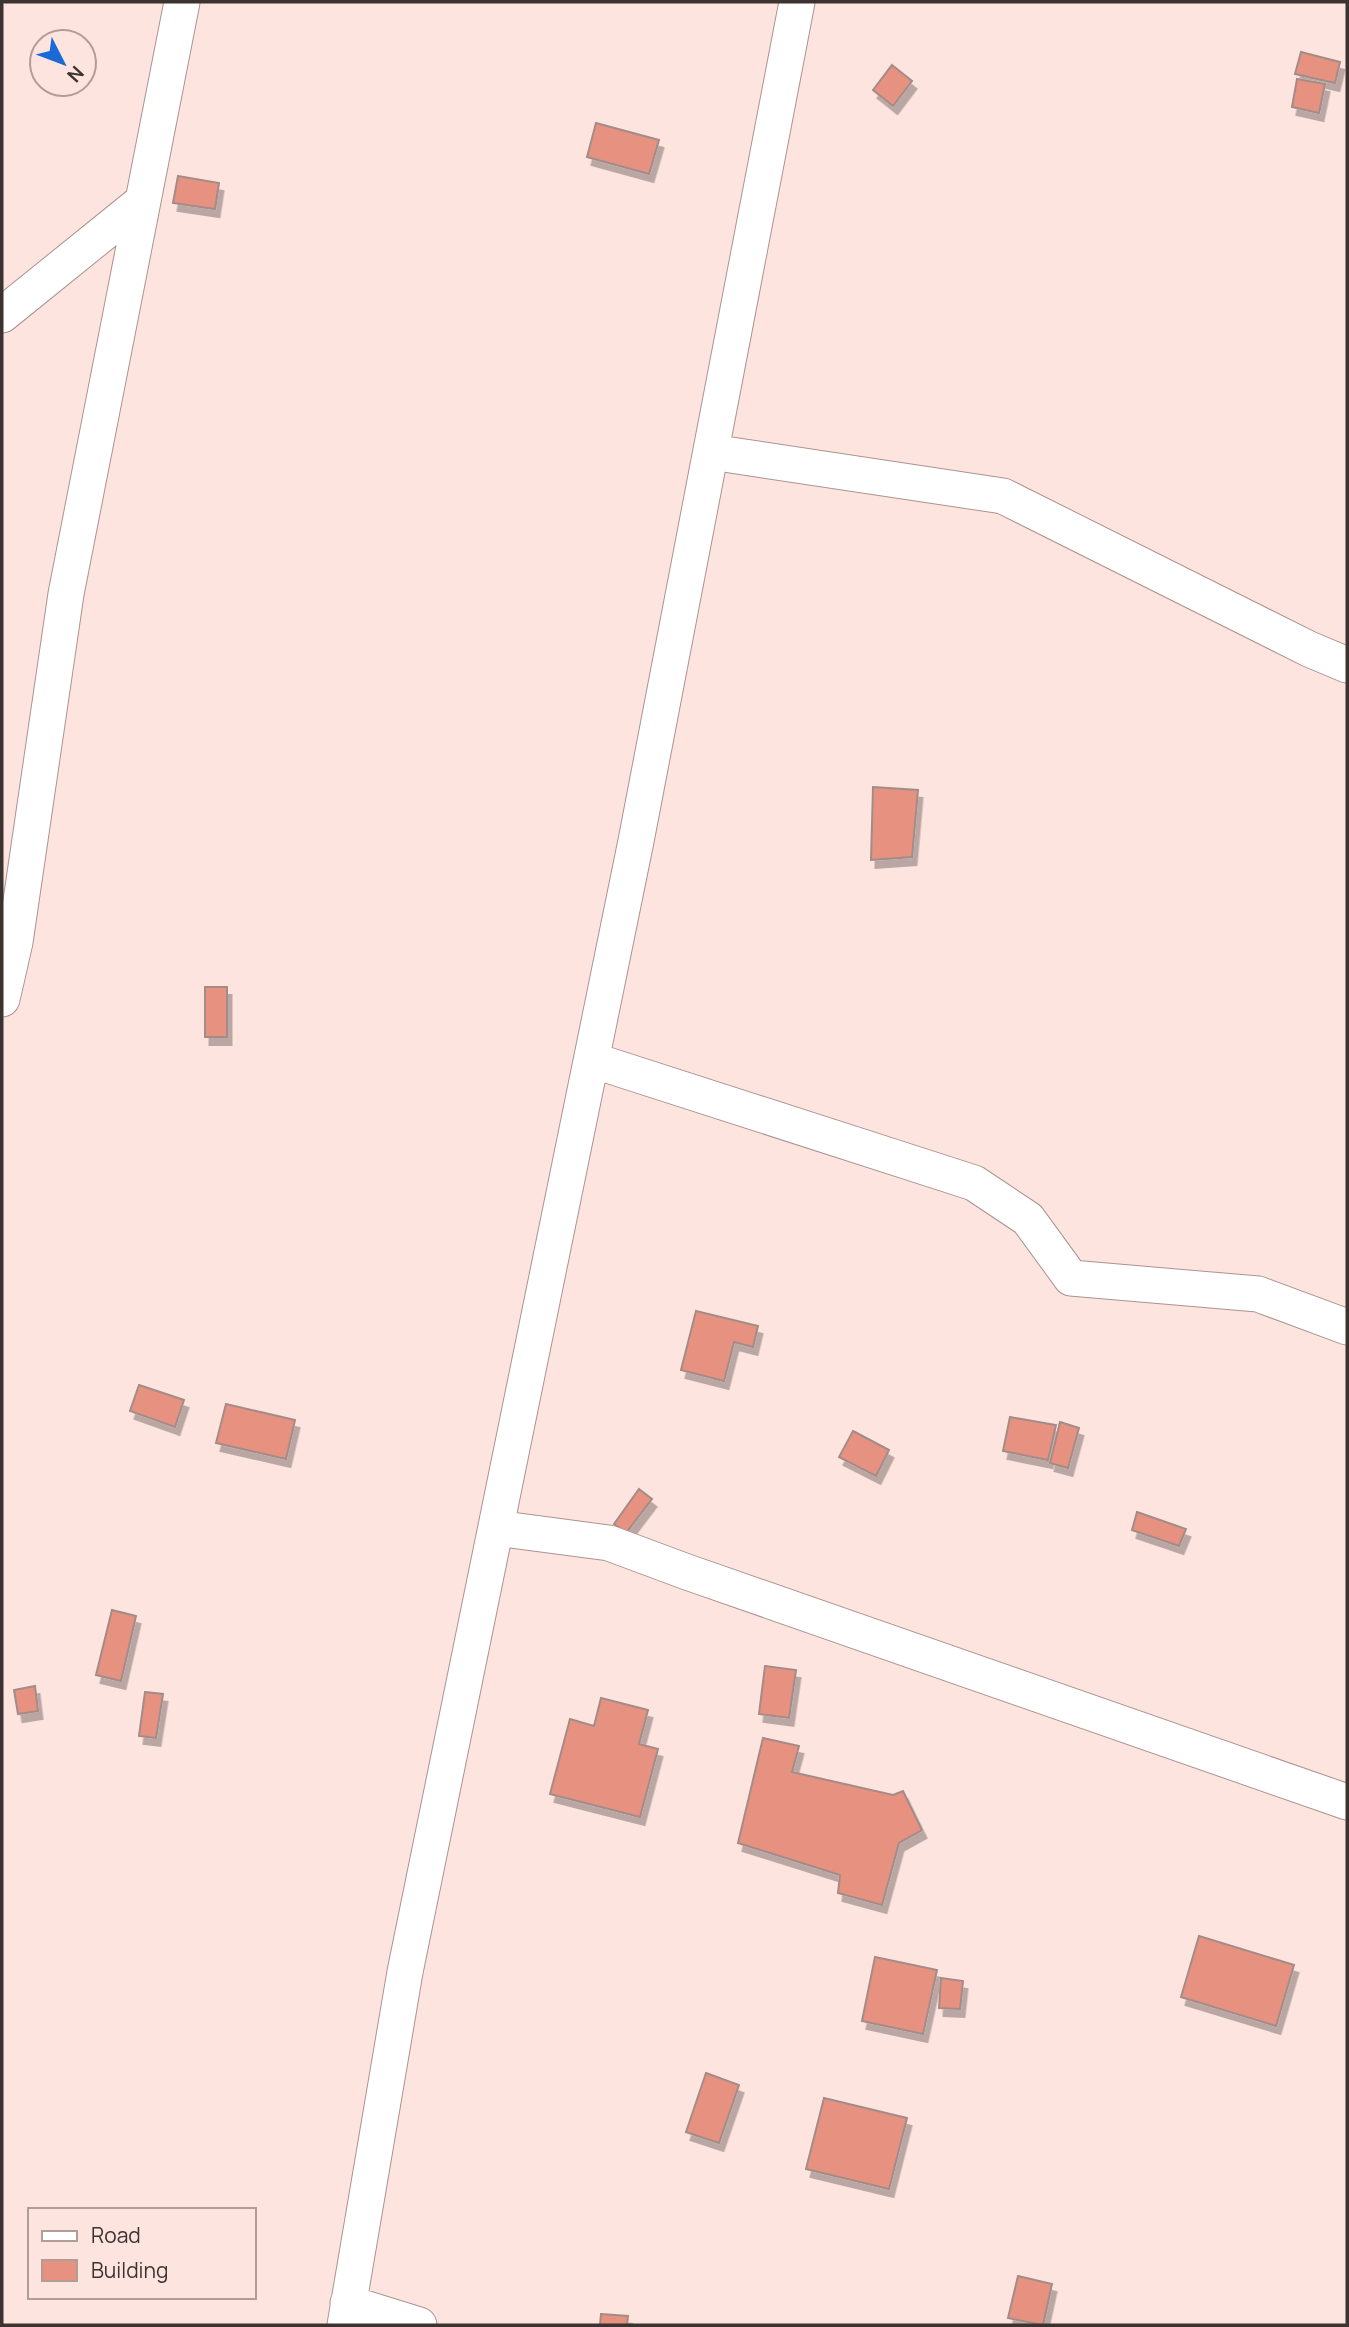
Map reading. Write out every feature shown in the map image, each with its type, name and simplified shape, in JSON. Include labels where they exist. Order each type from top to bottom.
[{"type":"street","points":[[2,999],[15,942],[66,594],[182,2]]},
{"type":"street","points":[[419,2325],[346,2314],[405,1972],[592,1060],[797,2]]},
{"type":"street","points":[[2,315],[143,201]]},
{"type":"street","points":[[711,452],[1003,496],[1309,649],[1347,665]]},
{"type":"street","points":[[592,1060],[974,1183],[1028,1219],[1071,1278],[1258,1294],[1347,1327]]},
{"type":"street","points":[[496,1528],[609,1543],[1347,1802]]},
{"type":"building","points":[[1301,52],[1340,62],[1335,83],[1295,74]]},
{"type":"building","points":[[892,65],[912,81],[893,106],[873,90]]},
{"type":"building","points":[[1297,79],[1325,84],[1319,113],[1292,107]]},
{"type":"building","points":[[596,123],[659,140],[649,174],[587,157]]},
{"type":"building","points":[[178,176],[219,183],[215,209],[173,203]]},
{"type":"building","points":[[873,787],[918,790],[912,857],[871,860]]},
{"type":"building","points":[[205,987],[227,987],[227,1037],[205,1037]]},
{"type":"building","points":[[696,1311],[758,1326],[753,1347],[734,1342],[724,1381],[681,1370]]},
{"type":"building","points":[[139,1385],[184,1400],[175,1427],[130,1411]]},
{"type":"building","points":[[226,1404],[295,1420],[286,1459],[216,1443]]},
{"type":"building","points":[[1010,1417],[1056,1425],[1048,1460],[1003,1451]]},
{"type":"building","points":[[1060,1422],[1079,1428],[1068,1468],[1050,1463]]},
{"type":"building","points":[[853,1431],[889,1450],[876,1476],[839,1457]]},
{"type":"building","points":[[639,1489],[652,1499],[626,1533],[614,1524]]},
{"type":"building","points":[[1137,1512],[1186,1529],[1179,1546],[1132,1530]]},
{"type":"building","points":[[112,1610],[136,1616],[121,1681],[96,1675]]},
{"type":"building","points":[[765,1666],[796,1670],[789,1718],[759,1714]]},
{"type":"building","points":[[35,1686],[38,1711],[18,1714],[14,1690]]},
{"type":"building","points":[[145,1692],[163,1694],[156,1738],[139,1736]]},
{"type":"building","points":[[601,1698],[648,1710],[639,1744],[658,1749],[640,1817],[550,1794],[570,1719],[594,1726]]},
{"type":"building","points":[[763,1738],[799,1746],[792,1772],[893,1795],[903,1791],[922,1830],[899,1843],[882,1905],[838,1893],[840,1875],[738,1843]]},
{"type":"building","points":[[1199,1936],[1294,1965],[1276,2026],[1181,1997]]},
{"type":"building","points":[[875,1957],[937,1970],[923,2034],[862,2021]]},
{"type":"building","points":[[941,1978],[963,1981],[960,2009],[939,2008]]},
{"type":"building","points":[[706,2073],[739,2085],[719,2143],[686,2132]]},
{"type":"building","points":[[824,2098],[907,2118],[889,2189],[806,2169]]},
{"type":"building","points":[[1018,2276],[1052,2284],[1043,2325],[1008,2318]]},
{"type":"building","points":[[601,2314],[628,2316],[627,2325],[600,2325]]}]
